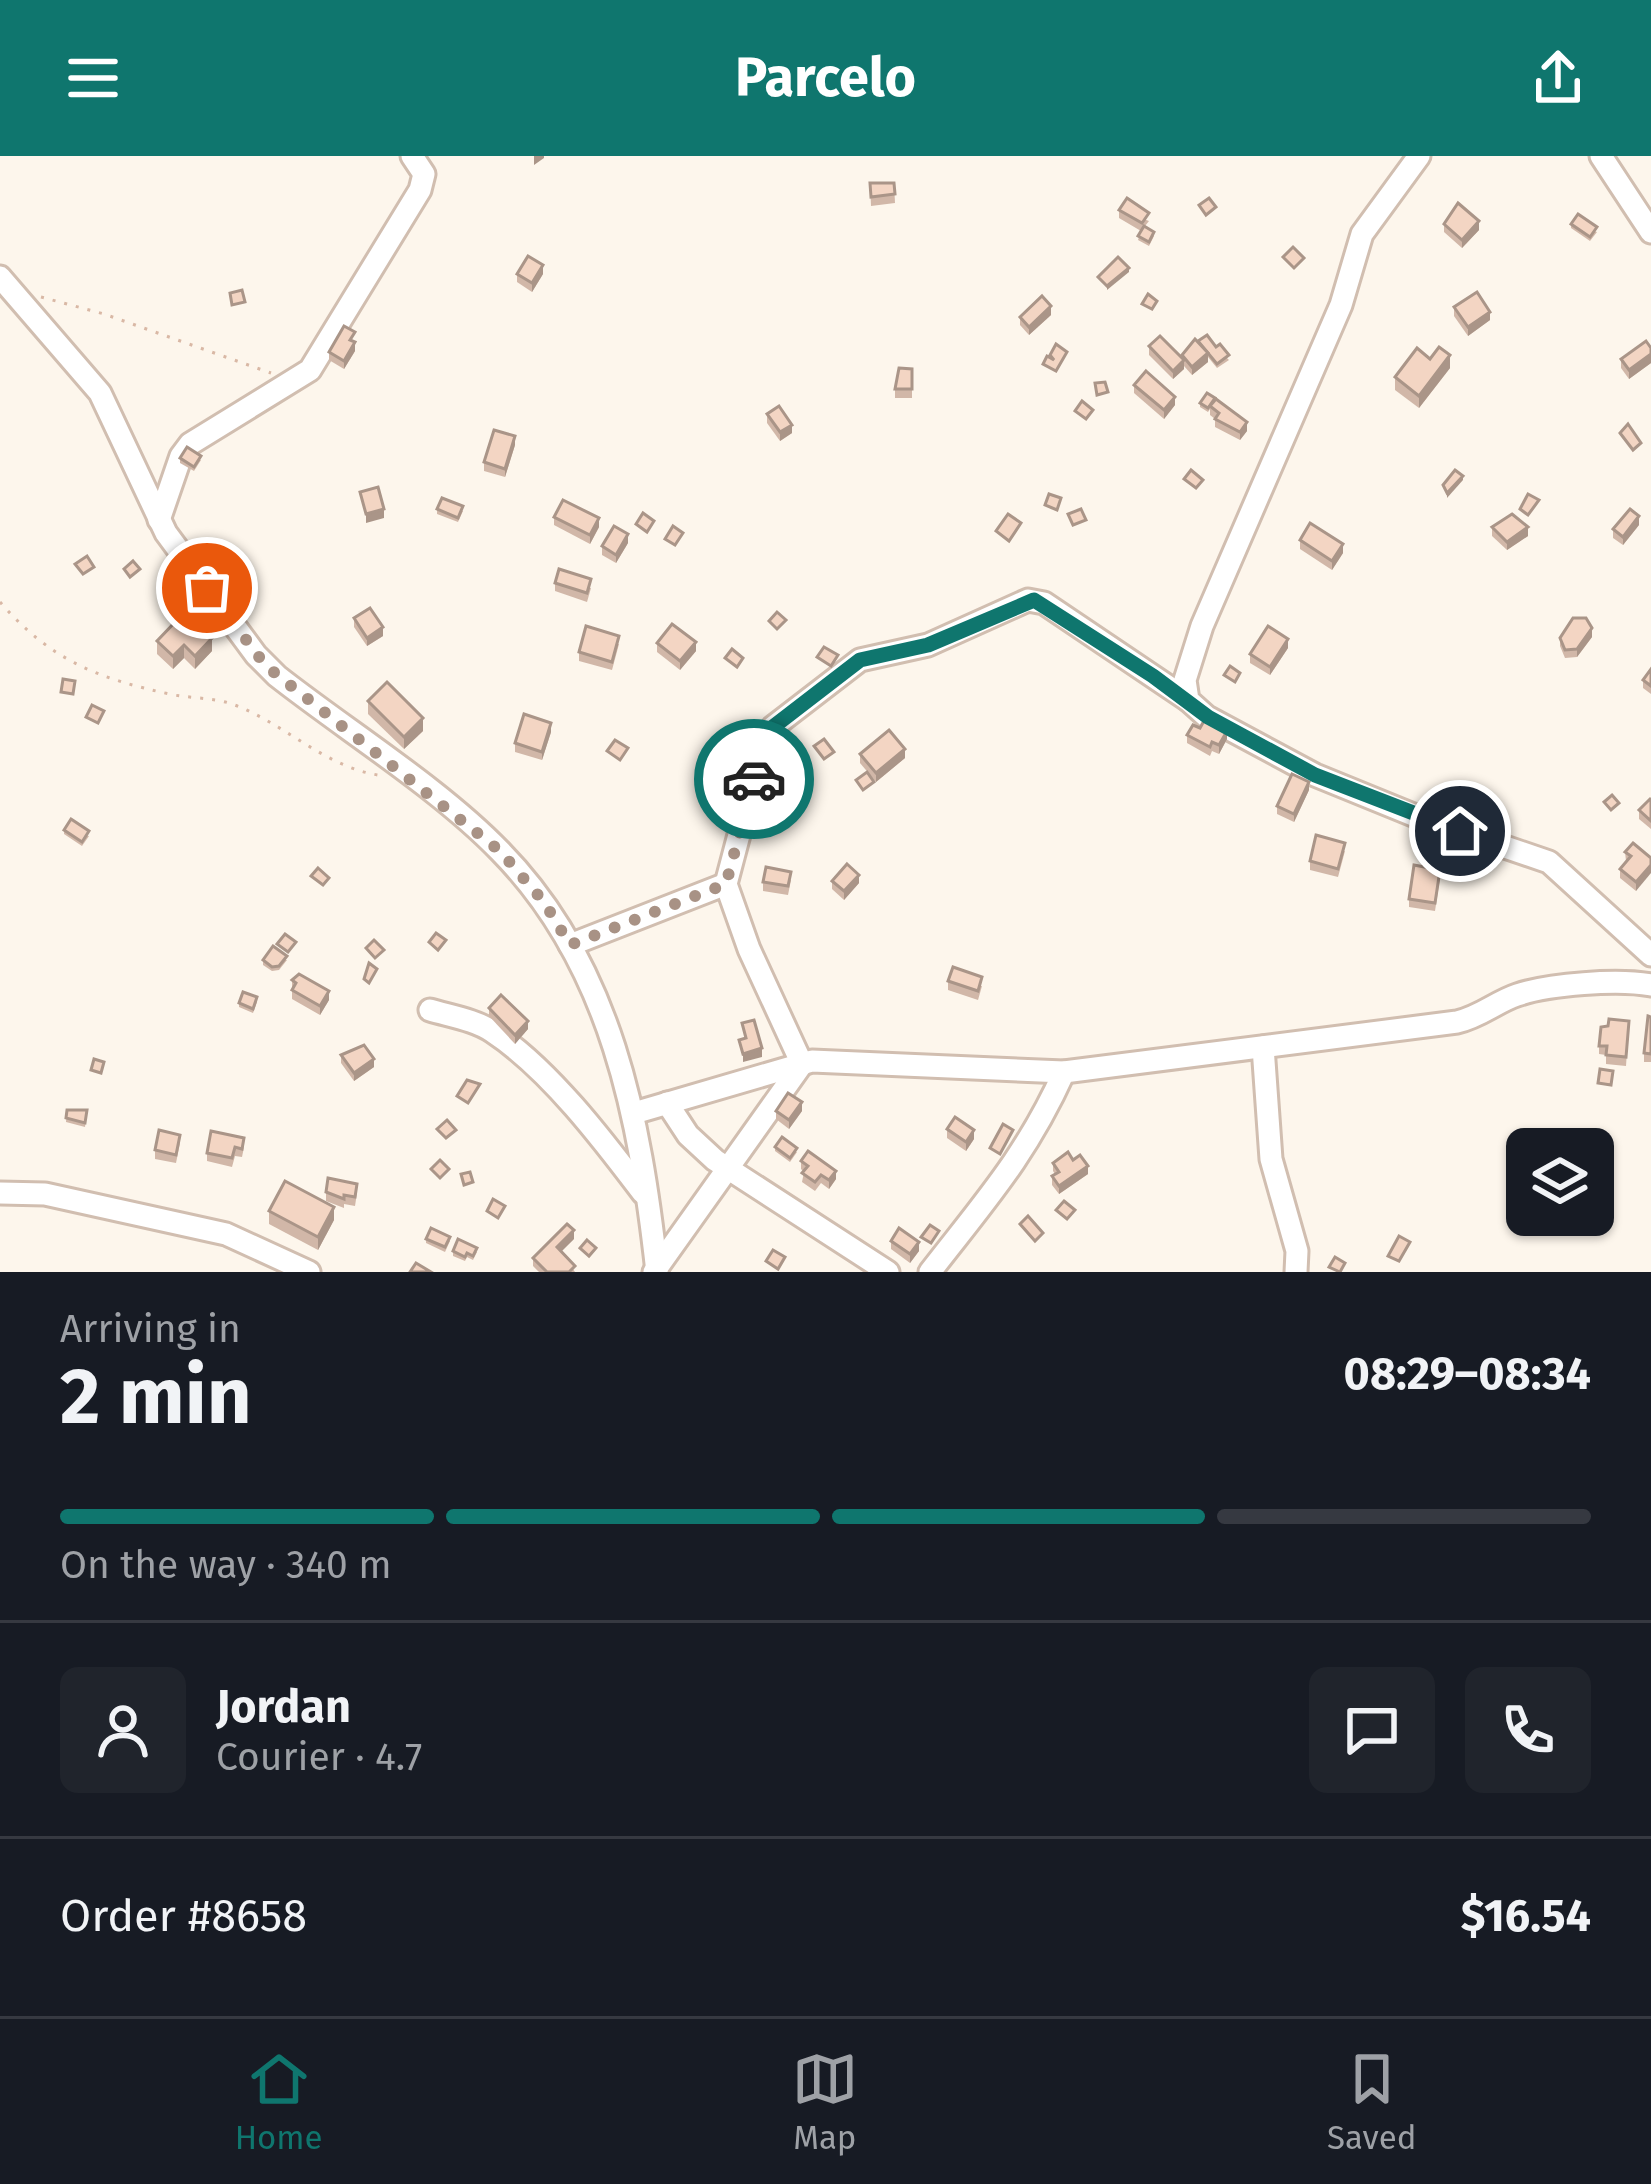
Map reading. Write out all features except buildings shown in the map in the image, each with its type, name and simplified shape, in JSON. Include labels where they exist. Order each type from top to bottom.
[{"type":"street","points":[[159,520],[181,456],[190,444],[310,370],[420,190],[424,174],[412,156]]},
{"type":"street","points":[[1601,156],[1651,232]]},
{"type":"street","points":[[1187,700],[1185,680],[1202,626],[1341,305],[1362,234],[1414,158]]},
{"type":"street","points":[[5,283],[100,393],[159,520],[266,666],[500,851],[544,902],[570,945],[611,1034],[634,1113],[656,1271]]},
{"type":"street","points":[[802,1064],[749,950],[726,884],[770,732],[860,660],[928,645],[1034,600],[1208,717],[1315,775],[1423,820],[1549,862],[1651,955]]},
{"type":"street","points":[[570,945],[726,884]]},
{"type":"street","points":[[634,1113],[802,1064],[835,1059],[1064,1072],[1457,1022],[1481,1016],[1521,993],[1626,982],[1651,985]]},
{"type":"street","points":[[430,1010],[482,1026],[501,1038],[579,1112],[647,1198]]},
{"type":"street","points":[[1264,1047],[1271,1160],[1297,1251],[1296,1272]]},
{"type":"street","points":[[656,1271],[802,1064]]},
{"type":"street","points":[[930,1272],[1013,1168],[1039,1128],[1064,1072]]},
{"type":"street","points":[[668,1103],[699,1148],[888,1272]]},
{"type":"street","points":[[0,1193],[45,1194],[212,1231],[251,1243],[309,1272]]},
{"type":"path","points":[[5,283],[295,382]]},
{"type":"path","points":[[0,602],[29,636],[89,671],[162,692],[227,703],[349,767],[371,775],[411,779]]},
{"type":"way so far","points":[[207,588],[266,666],[500,851],[544,902],[570,945],[726,884],[754,779]]},
{"type":"route","points":[[754,779],[773,727],[860,660],[928,645],[1034,600],[1243,736],[1315,775],[1460,831]]}]
